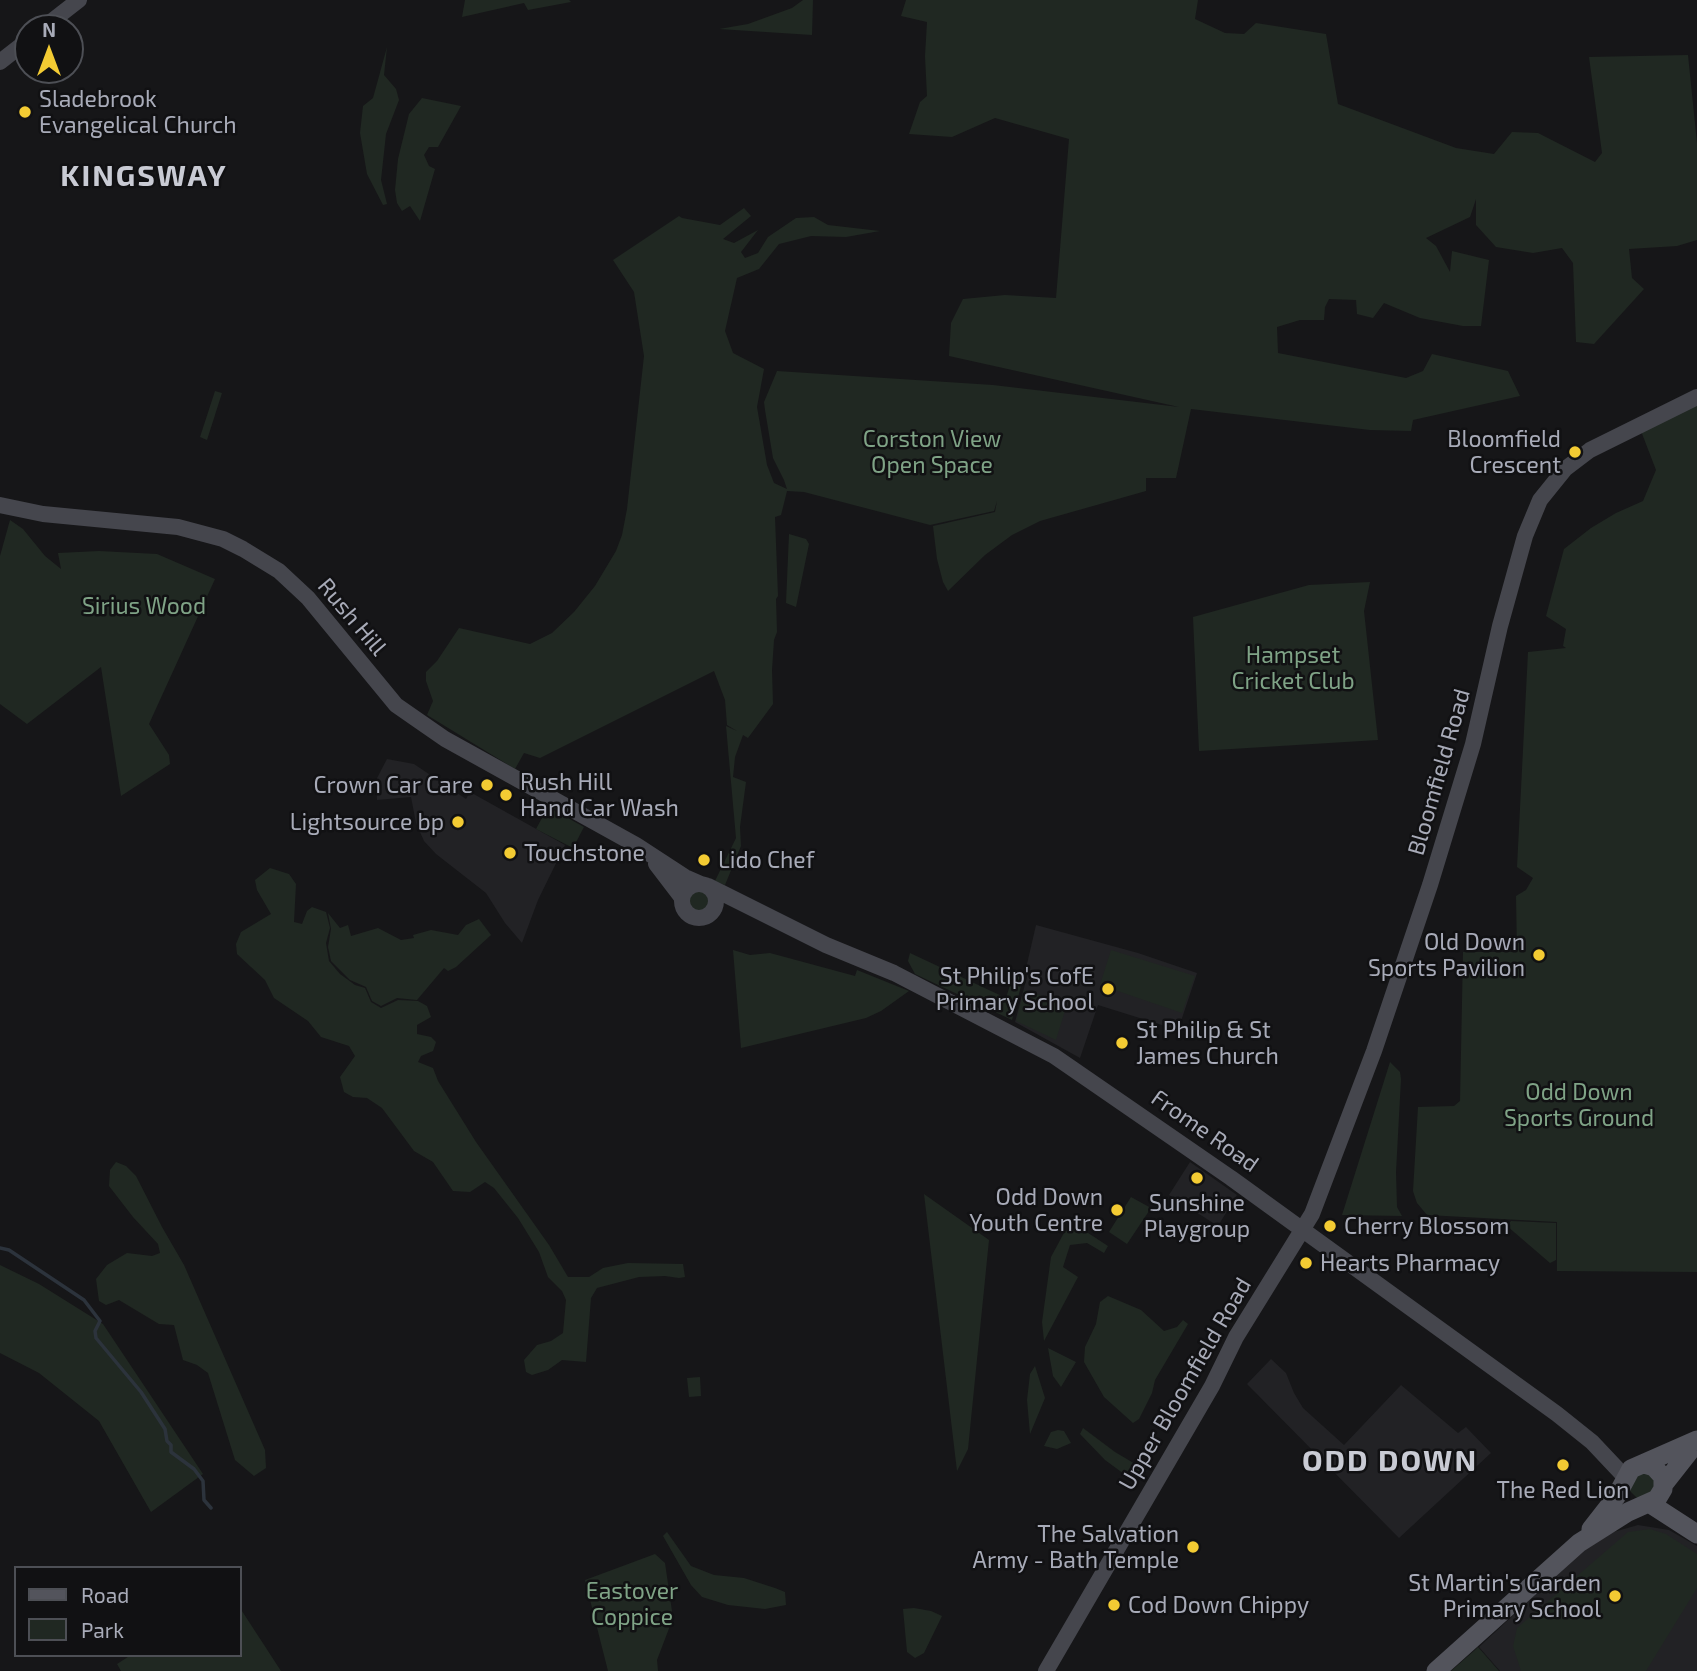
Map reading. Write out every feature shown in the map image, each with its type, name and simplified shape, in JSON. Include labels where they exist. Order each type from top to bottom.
[{"type":"main road","points":[[1580,1543],[1633,1472],[1697,1441]]},
{"type":"main road","points":[[1436,1671],[1580,1543],[1657,1499],[1664,1485],[1697,1441]]},
{"type":"main road","points":[[1633,1472],[1654,1466],[1697,1533]]},
{"type":"main road","points":[[1633,1472],[1625,1490],[1631,1499],[1647,1503],[1697,1533]]},
{"type":"street","points":[[61,14],[79,0]]},
{"type":"street","points":[[0,62],[14,51]]},
{"type":"street","name":"Bloomfield Road","points":[[1303,1231],[1324,1185],[1366,1073],[1430,885],[1474,744],[1500,626],[1525,536],[1540,500],[1565,469],[1590,450],[1697,397]]},
{"type":"street","name":"Rush Hill","points":[[0,505],[43,514],[178,527],[223,539],[243,549],[279,571],[308,598],[396,705],[445,740],[636,845],[685,877],[705,885]]},
{"type":"street","name":"Rush Hill","points":[[636,845],[654,861],[682,898]]},
{"type":"street","points":[[705,885],[715,894],[717,904],[710,915],[698,919],[688,915],[682,898],[691,886],[705,885]]},
{"type":"street","name":"Frome Road","points":[[705,885],[740,900],[826,945],[894,973],[1054,1056],[1201,1157],[1633,1472]]},
{"type":"street","name":"Frome Road","points":[[717,904],[735,905],[759,912]]},
{"type":"street","name":"Upper Bloomfield Road","points":[[1046,1671],[1212,1386],[1236,1337],[1303,1231]]},
{"type":"shaded area","points":[[387,759],[414,764],[466,799],[470,792],[565,845],[538,900],[522,943],[505,923],[486,893],[436,854],[424,841],[416,823],[411,797],[377,800],[376,780]]},
{"type":"shaded area","name":"St Philip's CofE Primary School","points":[[1036,925],[1138,953],[1197,973],[1178,1030],[1098,1005],[1080,1058],[1015,1022],[1028,973],[1027,964]]},
{"type":"shaded area","name":"Sunshine Playgroup","points":[[1190,1162],[1237,1195],[1218,1226],[1169,1195]]},
{"type":"shaded area","points":[[1271,1359],[1286,1373],[1303,1408],[1344,1445],[1401,1385],[1458,1433],[1466,1427],[1491,1453],[1399,1538],[1247,1384]]},
{"type":"shaded area","name":"St Martin's Garden Primary School","points":[[1638,1525],[1669,1530],[1697,1546],[1697,1671],[1500,1671],[1479,1647],[1591,1543],[1603,1535]]},
{"type":"green space","points":[[465,0],[571,2],[528,10],[524,3],[462,17]]},
{"type":"green space","points":[[803,0],[813,0],[812,35],[719,29],[748,24],[792,8]]},
{"type":"green space","name":"Corston View Open Space","points":[[906,0],[1198,0],[1195,19],[1225,33],[1244,34],[1256,23],[1326,34],[1338,104],[1456,148],[1494,154],[1512,132],[1538,133],[1595,162],[1602,153],[1589,57],[1688,55],[1697,143],[1697,240],[1677,246],[1629,249],[1632,278],[1644,289],[1594,344],[1576,342],[1573,263],[1562,248],[1533,253],[1496,247],[1476,225],[1476,199],[1470,217],[1426,238],[1436,246],[1450,272],[1452,251],[1489,260],[1481,326],[1463,326],[1420,318],[1384,303],[1373,318],[1357,314],[1356,300],[1329,299],[1324,320],[1300,320],[1277,327],[1278,353],[1406,378],[1423,371],[1432,354],[1508,371],[1520,396],[1413,420],[1411,431],[1370,430],[1191,409],[1176,478],[1146,478],[1146,491],[1040,521],[1012,535],[985,555],[948,591],[937,559],[933,526],[995,512],[997,501],[994,511],[930,525],[804,492],[787,491],[781,515],[775,517],[778,596],[772,670],[773,704],[748,738],[743,735],[735,757],[733,777],[746,782],[740,827],[741,846],[725,885],[715,881],[736,838],[726,726],[737,731],[727,725],[725,700],[714,671],[540,758],[524,753],[515,769],[427,715],[433,701],[426,681],[426,672],[437,661],[459,628],[530,644],[552,633],[574,612],[595,586],[616,551],[627,509],[644,356],[634,292],[613,260],[679,216],[720,225],[744,208],[751,216],[723,239],[734,243],[758,230],[741,252],[745,258],[758,253],[768,237],[796,218],[814,217],[828,225],[880,231],[846,237],[811,236],[779,244],[759,269],[737,278],[725,331],[733,353],[764,369],[757,407],[767,465],[774,483],[787,489],[773,458],[764,402],[777,371],[993,385],[1179,407],[949,356],[951,323],[963,299],[1005,295],[1056,298],[1069,139],[995,118],[952,137],[909,134],[920,102],[927,96],[927,22],[901,16]]},
{"type":"green space","points":[[387,47],[384,75],[396,89],[399,100],[386,134],[381,180],[387,204],[383,205],[367,174],[360,133],[363,106],[373,98]]},
{"type":"green space","points":[[422,98],[461,106],[438,147],[429,147],[424,155],[429,166],[435,169],[420,221],[410,206],[402,211],[397,203],[395,190],[398,159],[409,114]]},
{"type":"green space","points":[[215,391],[222,393],[207,440],[200,437]]},
{"type":"green space","name":"Odd Down Sports Ground","points":[[1697,405],[1697,1272],[1557,1271],[1557,1222],[1427,1215],[1417,1203],[1413,1191],[1418,1107],[1454,1106],[1460,1101],[1463,952],[1517,952],[1516,896],[1526,890],[1533,878],[1517,867],[1528,652],[1566,648],[1563,646],[1566,629],[1546,616],[1564,549],[1591,528],[1643,501],[1656,470],[1641,431]]},
{"type":"green space","name":"Sirius Wood","points":[[10,520],[23,529],[45,556],[61,569],[58,553],[99,551],[157,554],[215,579],[149,724],[169,755],[170,764],[121,796],[101,667],[27,724],[0,704],[0,556]]},
{"type":"green space","points":[[789,534],[806,539],[809,544],[796,607],[786,603]]},
{"type":"green space","name":"Hampset Cricket Club","points":[[1370,582],[1364,611],[1378,740],[1199,751],[1193,617],[1309,585]]},
{"type":"green space","points":[[548,807],[584,827],[573,848],[536,829]]},
{"type":"green space","points":[[270,868],[289,874],[296,884],[294,922],[302,924],[307,911],[312,907],[326,912],[330,928],[326,943],[329,961],[340,974],[355,985],[365,988],[371,1002],[381,1008],[398,1000],[418,1001],[427,1006],[431,1017],[417,1025],[417,1034],[431,1037],[436,1042],[433,1051],[421,1056],[418,1062],[433,1068],[438,1081],[476,1142],[549,1245],[568,1277],[589,1277],[603,1268],[628,1263],[683,1264],[685,1277],[639,1277],[597,1288],[591,1298],[586,1362],[562,1360],[548,1370],[532,1375],[526,1372],[524,1360],[537,1345],[551,1341],[563,1333],[566,1300],[562,1291],[548,1277],[539,1252],[518,1218],[494,1188],[485,1182],[470,1192],[453,1191],[433,1162],[414,1151],[382,1108],[367,1098],[353,1097],[344,1092],[340,1077],[355,1056],[349,1046],[321,1037],[308,1021],[274,998],[265,980],[237,954],[236,944],[241,932],[271,914],[257,890],[255,880]]},
{"type":"green space","points":[[696,891],[704,891],[711,898],[711,906],[704,913],[696,913],[689,906],[689,898]]},
{"type":"green space","points":[[328,913],[340,928],[348,925],[351,936],[378,928],[401,940],[414,938],[413,935],[431,930],[458,935],[466,925],[479,919],[491,935],[456,967],[448,971],[444,968],[417,1000],[397,998],[381,1006],[372,1001],[366,987],[350,980],[331,961],[328,947],[331,929]]},
{"type":"green space","points":[[733,950],[750,955],[770,953],[855,976],[857,970],[909,991],[866,1018],[741,1048]]},
{"type":"green space","points":[[1111,950],[1195,976],[1182,1013],[1100,985]]},
{"type":"green space","points":[[910,953],[1006,998],[1014,972],[1024,975],[1012,1020],[915,974],[908,961]]},
{"type":"green space","points":[[1024,990],[1067,1004],[1056,1040],[1016,1021]]},
{"type":"green space","points":[[1390,1062],[1400,1072],[1401,1079],[1396,1172],[1397,1207],[1402,1216],[1342,1215]]},
{"type":"green space","points":[[116,1162],[126,1166],[136,1176],[184,1265],[265,1450],[266,1468],[254,1476],[235,1460],[208,1373],[183,1360],[174,1325],[159,1324],[119,1300],[106,1305],[99,1301],[96,1279],[107,1265],[127,1253],[152,1256],[160,1253],[158,1244],[109,1186],[110,1170]]},
{"type":"green space","points":[[924,1194],[989,1240],[968,1449],[957,1471]]},
{"type":"green space","points":[[1131,1197],[1151,1208],[1127,1244],[1109,1232]]},
{"type":"green space","points":[[1511,1221],[1556,1223],[1556,1260],[1550,1263],[1507,1226]]},
{"type":"green space","points":[[1065,1231],[1085,1231],[1108,1246],[1104,1253],[1087,1243],[1070,1245],[1063,1267],[1078,1277],[1044,1341],[1042,1322],[1051,1257]]},
{"type":"green space","points":[[0,1265],[39,1284],[103,1324],[203,1474],[151,1512],[99,1421],[39,1373],[0,1353]]},
{"type":"green space","points":[[1108,1296],[1141,1310],[1164,1331],[1177,1327],[1183,1320],[1188,1324],[1155,1380],[1152,1393],[1139,1419],[1133,1423],[1104,1397],[1084,1362],[1085,1347],[1096,1324],[1100,1302]]},
{"type":"green space","points":[[1048,1348],[1076,1362],[1061,1387],[1053,1376]]},
{"type":"green space","points":[[1035,1366],[1045,1398],[1030,1434],[1027,1400],[1030,1374]]},
{"type":"green space","points":[[700,1377],[701,1396],[689,1397],[687,1378]]},
{"type":"green space","points":[[1083,1428],[1147,1471],[1135,1482],[1105,1460],[1080,1434]]},
{"type":"green space","points":[[1064,1431],[1071,1443],[1057,1449],[1044,1446],[1051,1432]]},
{"type":"green space","points":[[1635,1473],[1651,1473],[1657,1488],[1640,1499],[1636,1497],[1629,1490]]},
{"type":"green space","name":"St Martin's Garden Primary School","points":[[1650,1529],[1666,1534],[1697,1554],[1697,1588],[1646,1671],[1521,1671],[1513,1646],[1517,1628],[1628,1532]]},
{"type":"green space","points":[[667,1532],[691,1566],[714,1575],[744,1578],[785,1592],[786,1605],[765,1609],[728,1605],[702,1597],[691,1585],[663,1536]]},
{"type":"green space","name":"Eastover Coppice","points":[[655,1554],[665,1563],[673,1618],[657,1660],[658,1671],[608,1671],[585,1580]]},
{"type":"green space","points":[[914,1608],[942,1616],[924,1653],[915,1658],[907,1652],[903,1609]]},
{"type":"green space","points":[[242,1611],[281,1671],[121,1671],[117,1664],[128,1657],[242,1657]]},
{"type":"green space","points":[[1478,1647],[1499,1671],[1451,1671],[1475,1650]]},
{"type":"waterway","points":[[0,1248],[9,1250],[84,1300],[100,1321],[95,1331],[96,1338],[141,1392],[165,1429],[171,1452],[194,1469],[203,1481],[204,1500],[211,1508]]},
{"type":"place","name":"Sladebrook Evangelical Church","points":[[25,112]]},
{"type":"place","name":"Bloomfield Crescent","points":[[1575,452]]},
{"type":"place","name":"Crown Car Care","points":[[487,785]]},
{"type":"place","name":"Rush Hill Hand Car Wash","points":[[506,795]]},
{"type":"place","name":"Lightsource bp","points":[[458,822]]},
{"type":"place","name":"Touchstone","points":[[510,853]]},
{"type":"place","name":"Lido Chef","points":[[704,860]]},
{"type":"place","name":"Old Down Sports Pavilion","points":[[1539,955]]},
{"type":"place","name":"St Philip's CofE Primary School","points":[[1108,989]]},
{"type":"place","name":"St Philip & St James Church","points":[[1122,1043]]},
{"type":"place","name":"Sunshine Playgroup","points":[[1197,1178]]},
{"type":"place","name":"Odd Down Youth Centre","points":[[1117,1210]]},
{"type":"place","name":"Cherry Blossom","points":[[1330,1226]]},
{"type":"place","name":"Hearts Pharmacy","points":[[1306,1263]]},
{"type":"place","name":"The Red Lion","points":[[1563,1465]]},
{"type":"place","name":"The Salvation Army - Bath Temple","points":[[1193,1547]]},
{"type":"place","name":"St Martin's Garden Primary School","points":[[1615,1596]]},
{"type":"place","name":"Cod Down Chippy","points":[[1114,1605]]},
{"type":"district","name":"KINGSWAY","points":[[144,176]]},
{"type":"district","name":"ODD DOWN","points":[[1390,1461]]}]
